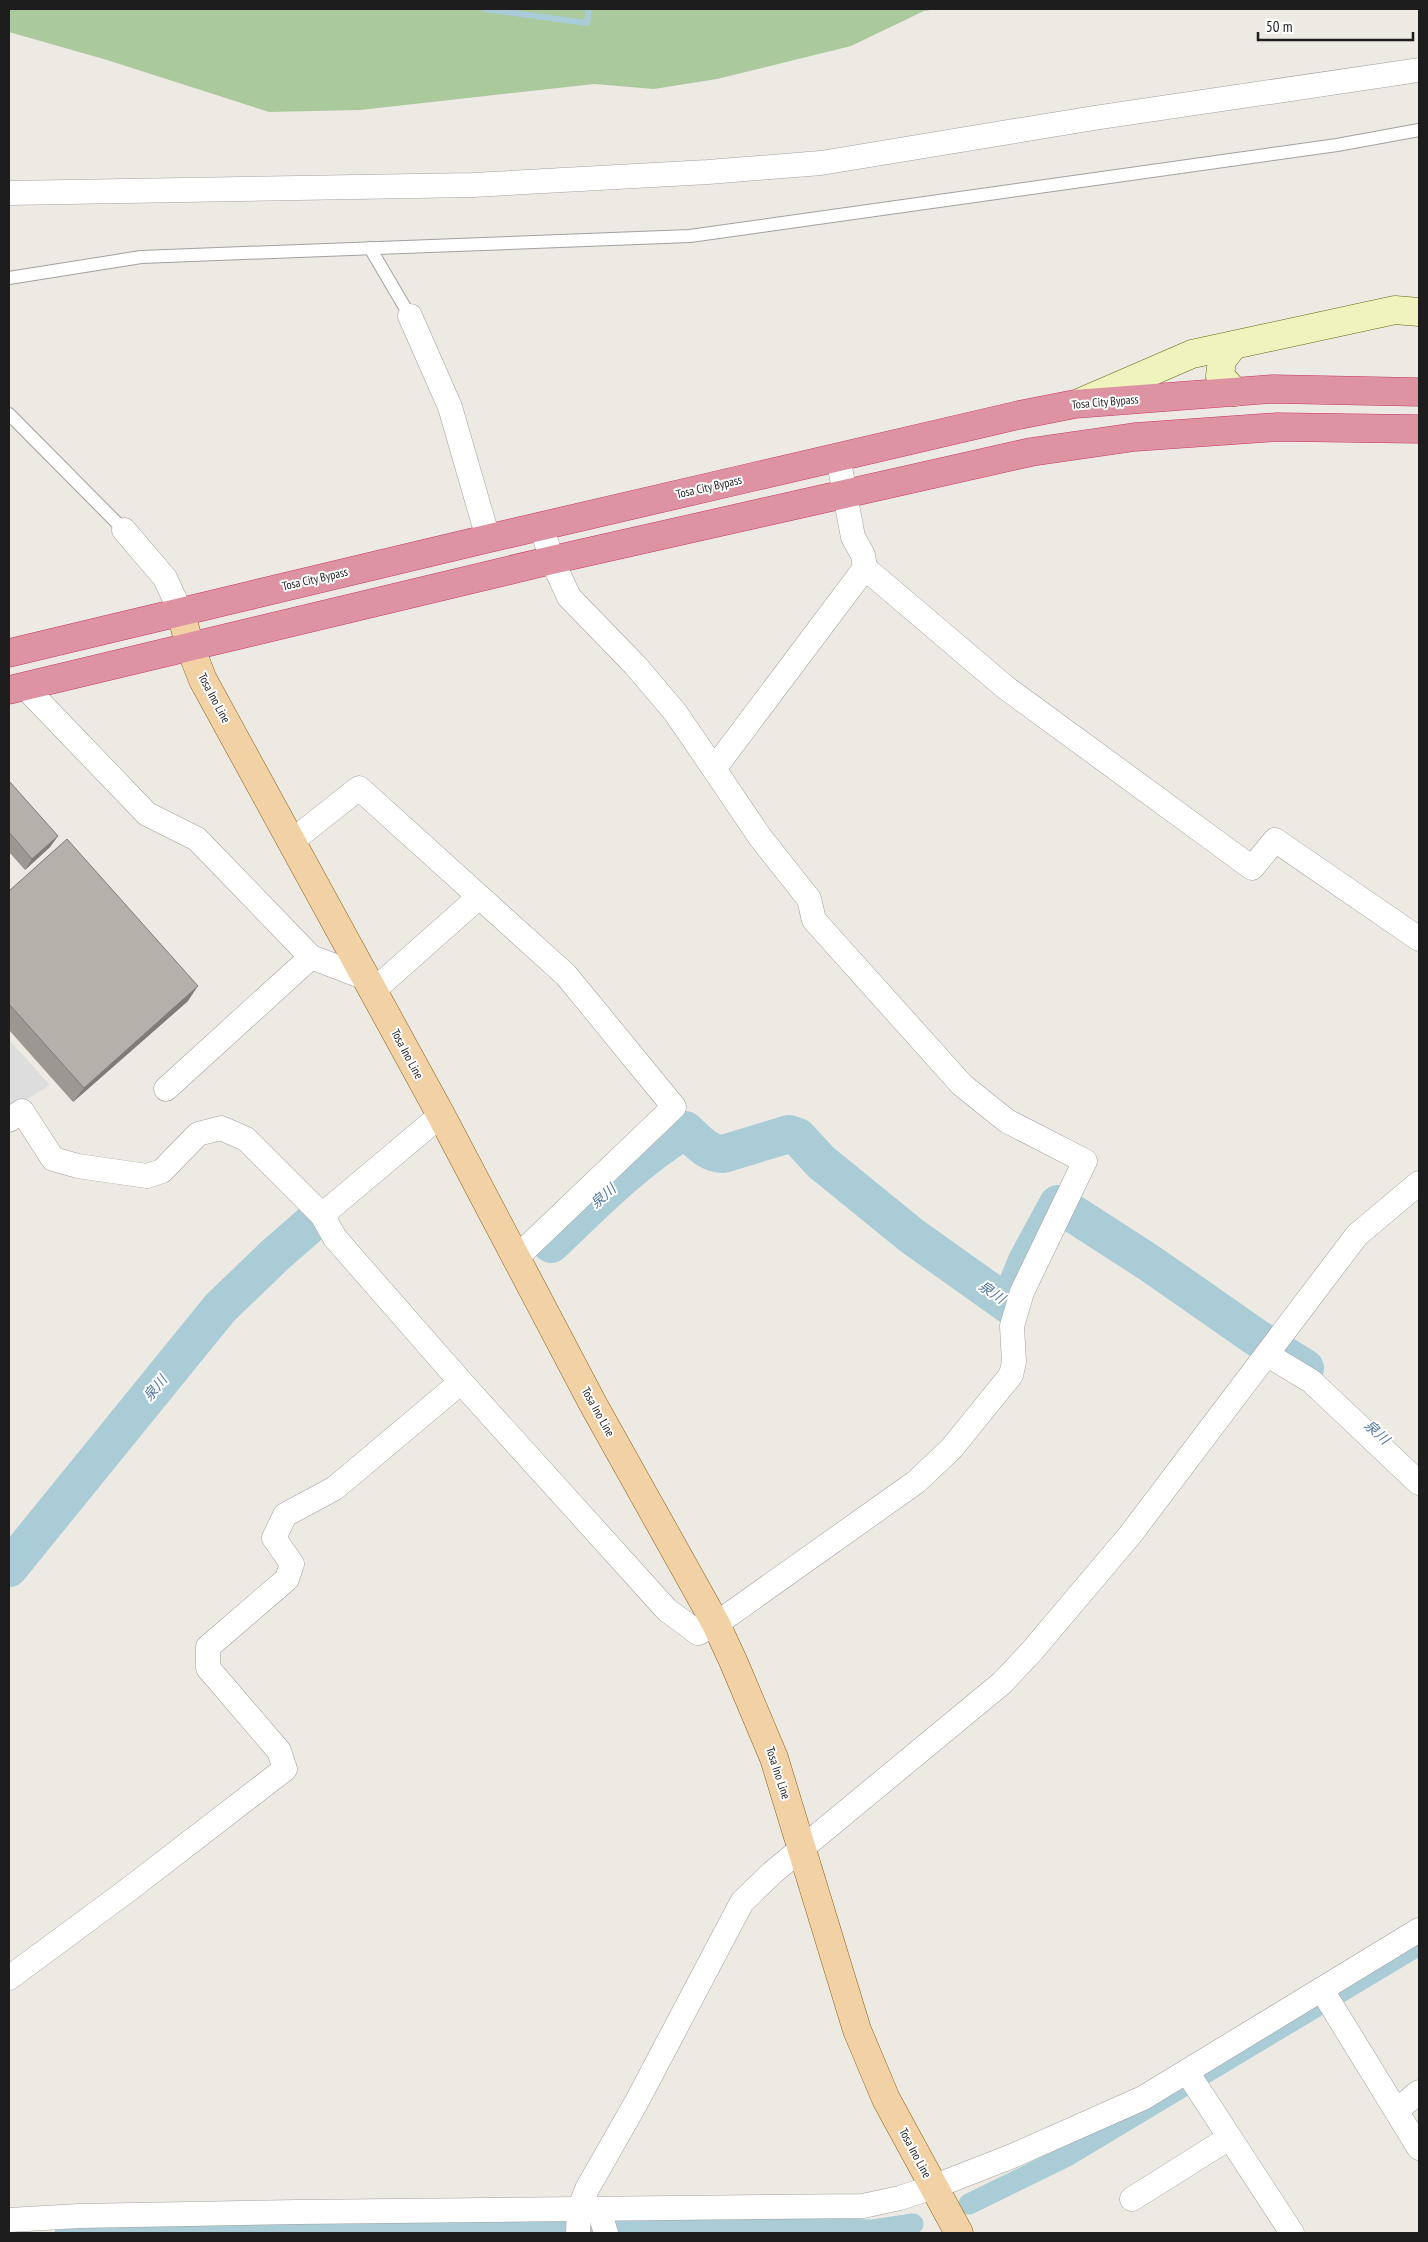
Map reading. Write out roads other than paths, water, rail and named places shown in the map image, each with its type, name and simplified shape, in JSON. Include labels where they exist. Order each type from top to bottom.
[{"type":"highway","name":"Tosa City Bypass","points":[[9,653],[488,538],[1019,415],[1075,404],[1273,389],[1419,392]]},
{"type":"highway","points":[[16,688],[552,560],[1032,452],[1134,437],[1277,427],[1419,429]]},
{"type":"main road","points":[[1075,404],[1192,354],[1394,310],[1419,312]]},
{"type":"main road","points":[[1233,346],[1222,360],[1220,376],[1235,392]]},
{"type":"main road","name":"Tosa Ino Line","points":[[181,613],[190,647],[203,680],[370,985],[593,1404],[716,1624],[774,1758],[856,2030],[886,2098],[933,2187],[960,2233]]},
{"type":"street","points":[[20,193],[473,184],[708,172],[820,163],[1094,118],[1419,70]]},
{"type":"street","points":[[410,316],[450,408],[488,538]]},
{"type":"street","points":[[838,457],[853,537],[863,555],[865,568],[1005,687],[1252,868],[1275,840],[1419,939]]},
{"type":"street","points":[[9,1120],[22,1111],[53,1158],[78,1166],[147,1176],[162,1171],[198,1134],[221,1128],[246,1139],[322,1215],[335,1238],[461,1382],[667,1610],[698,1633],[716,1624],[916,1482],[951,1449],[1011,1376],[1014,1362],[1012,1326],[1022,1292],[1085,1161],[1007,1121],[962,1085],[814,920],[809,899],[760,838],[675,712],[635,664],[569,597],[552,560],[541,526]]},
{"type":"street","points":[[124,530],[165,578],[181,613]]},
{"type":"street","points":[[714,769],[865,568]]},
{"type":"street","points":[[16,688],[147,814],[197,838],[311,957],[370,985],[479,896]]},
{"type":"street","points":[[292,841],[358,788],[566,975],[674,1108],[516,1258]]},
{"type":"street","points":[[166,1089],[311,957]]},
{"type":"street","points":[[322,1215],[440,1116]]},
{"type":"street","points":[[589,2224],[586,2190],[636,2103],[742,1902],[801,1850],[1002,1683],[1032,1651],[1130,1535],[1268,1355],[1356,1235],[1419,1183]]},
{"type":"street","points":[[1268,1355],[1311,1381],[1419,1483]]},
{"type":"street","points":[[9,1978],[128,1890],[285,1769],[279,1751],[208,1668],[208,1647],[287,1579],[292,1564],[274,1538],[285,1515],[335,1488],[461,1382]]},
{"type":"street","points":[[9,2220],[79,2216],[297,2212],[589,2224],[863,2206],[900,2198],[933,2187],[1010,2157],[1143,2098],[1193,2080],[1327,1998],[1419,1930]]},
{"type":"street","points":[[1327,1998],[1419,2148]]},
{"type":"street","points":[[1193,2080],[1292,2233]]},
{"type":"street","points":[[1397,2110],[1419,2092]]},
{"type":"street","points":[[1132,2199],[1229,2138]]},
{"type":"lane","points":[[9,278],[141,257],[690,236],[1337,145],[1419,130]]},
{"type":"lane","points":[[370,248],[410,316]]},
{"type":"lane","points":[[9,414],[124,530]]},
{"type":"waterway","points":[[485,9],[587,23],[589,9]]},
{"type":"waterway","name":"泉川","points":[[551,1244],[632,1169],[685,1130],[707,1149],[723,1154],[789,1134],[798,1137],[821,1162],[912,1236],[1009,1305],[1027,1261],[1058,1204],[1148,1262],[1257,1338],[1305,1368]]},
{"type":"waterway","name":"泉川","points":[[9,1568],[220,1308],[314,1221]]},
{"type":"waterway","points":[[969,2204],[1067,2156],[1419,1945]]},
{"type":"waterway","points":[[65,2233],[147,2230],[623,2223],[873,2230],[913,2224]]}]
